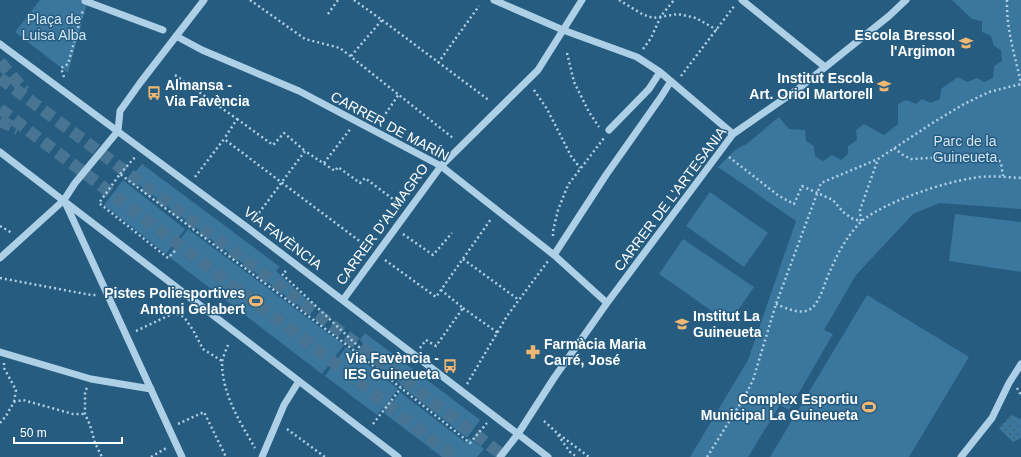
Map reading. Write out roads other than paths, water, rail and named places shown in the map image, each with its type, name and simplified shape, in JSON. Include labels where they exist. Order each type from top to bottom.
[{"type":"street","points":[[0,258],[64,200],[118,131],[120,111],[204,0]]},
{"type":"street","points":[[494,0],[563,30],[637,57],[660,72],[733,134]]},
{"type":"street","name":"CARRER D'ALMAGRO","points":[[343,300],[441,166],[538,70],[582,0]]},
{"type":"street","points":[[742,0],[825,67]]},
{"type":"street","name":"CARRER DE L'ARTESANIA","points":[[500,457],[518,434],[554,378],[608,303],[733,134],[798,89],[889,16],[906,0]]},
{"type":"street","points":[[85,1],[163,30]]},
{"type":"street","name":"CARRER DE MARÍN","points":[[176,36],[202,50],[298,91],[441,166],[608,303]]},
{"type":"street","name":"VIA FAVÈNCIA","points":[[0,44],[343,300],[548,457]]},
{"type":"street","points":[[607,134],[649,89],[660,72]]},
{"type":"street","points":[[552,257],[671,81]]},
{"type":"street","points":[[0,152],[398,457]]},
{"type":"street","points":[[64,200],[182,457]]},
{"type":"street","points":[[1,353],[91,379],[150,389]]},
{"type":"street","points":[[961,457],[992,418],[1009,383],[1021,364]]},
{"type":"street","points":[[260,455],[284,405],[299,381]]},
{"type":"tunnel","points":[[0,62],[25,91]]},
{"type":"tunnel","points":[[0,78],[328,322],[505,457]]},
{"type":"tunnel","points":[[0,109],[310,344],[454,457]]},
{"type":"tunnel","points":[[0,121],[18,129]]},
{"type":"place","name":"Escola Bressol l'Argimon","points":[[966,43]]},
{"type":"place","name":"Institut Escola Art. Oriol Martorell","points":[[884,86]]},
{"type":"place","name":"Almansa - Via Favència","points":[[154,93]]},
{"type":"place","name":"Pistes Poliesportives Antoni Gelabert","points":[[256,301]]},
{"type":"place","name":"Institut La Guineueta","points":[[682,324]]},
{"type":"place","name":"Farmàcia Maria Carré, José","points":[[533,352]]},
{"type":"place","name":"Via Favència - IES Guineueta","points":[[450,366]]},
{"type":"place","name":"Complex Esportiu Municipal La Guineueta","points":[[869,407]]},
{"type":"park label","name":"Plaça de Luisa Alba","points":[[54,28]]},
{"type":"park label","name":"Parc de la Guineueta","points":[[965,150]]}]
